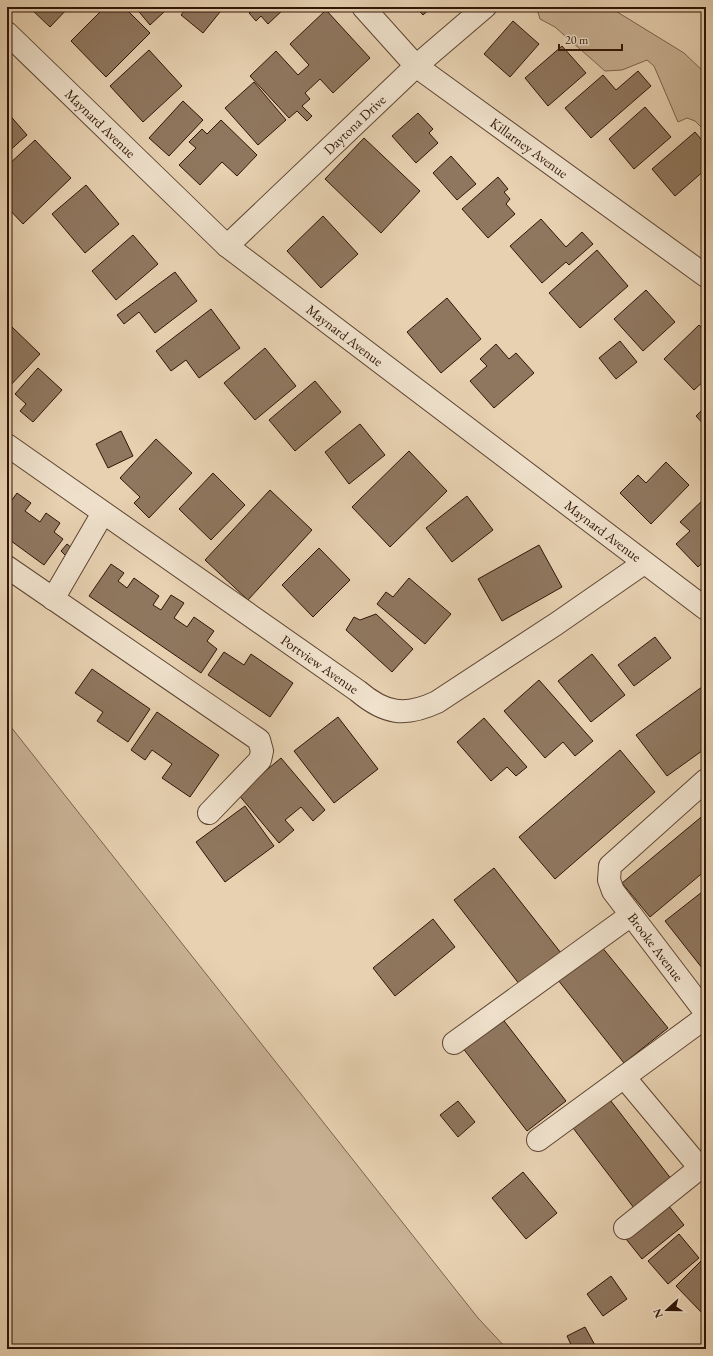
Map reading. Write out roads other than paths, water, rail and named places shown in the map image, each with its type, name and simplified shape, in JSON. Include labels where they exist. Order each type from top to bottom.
[{"type":"street","name":"Killarney Avenue","points":[[363,7],[416,66],[706,276]]},
{"type":"street","name":"Daytona Drive","points":[[226,246],[416,66],[485,7]]},
{"type":"street","name":"Maynard Avenue","points":[[7,33],[226,246],[706,609]]},
{"type":"street","name":"Portview Avenue","points":[[7,445],[358,691],[371,702],[387,709],[404,712],[421,709],[437,702],[556,624],[644,563]]},
{"type":"street","points":[[53,599],[103,512]]},
{"type":"street","points":[[7,567],[259,740],[262,751],[260,760],[209,813]]},
{"type":"street","name":"Brooke Avenue","points":[[706,780],[610,866],[610,880],[613,891],[706,1013]]},
{"type":"street","points":[[454,1043],[631,915]]},
{"type":"street","points":[[538,1140],[706,1016]]},
{"type":"street","points":[[624,1077],[703,1165],[625,1228]]}]
